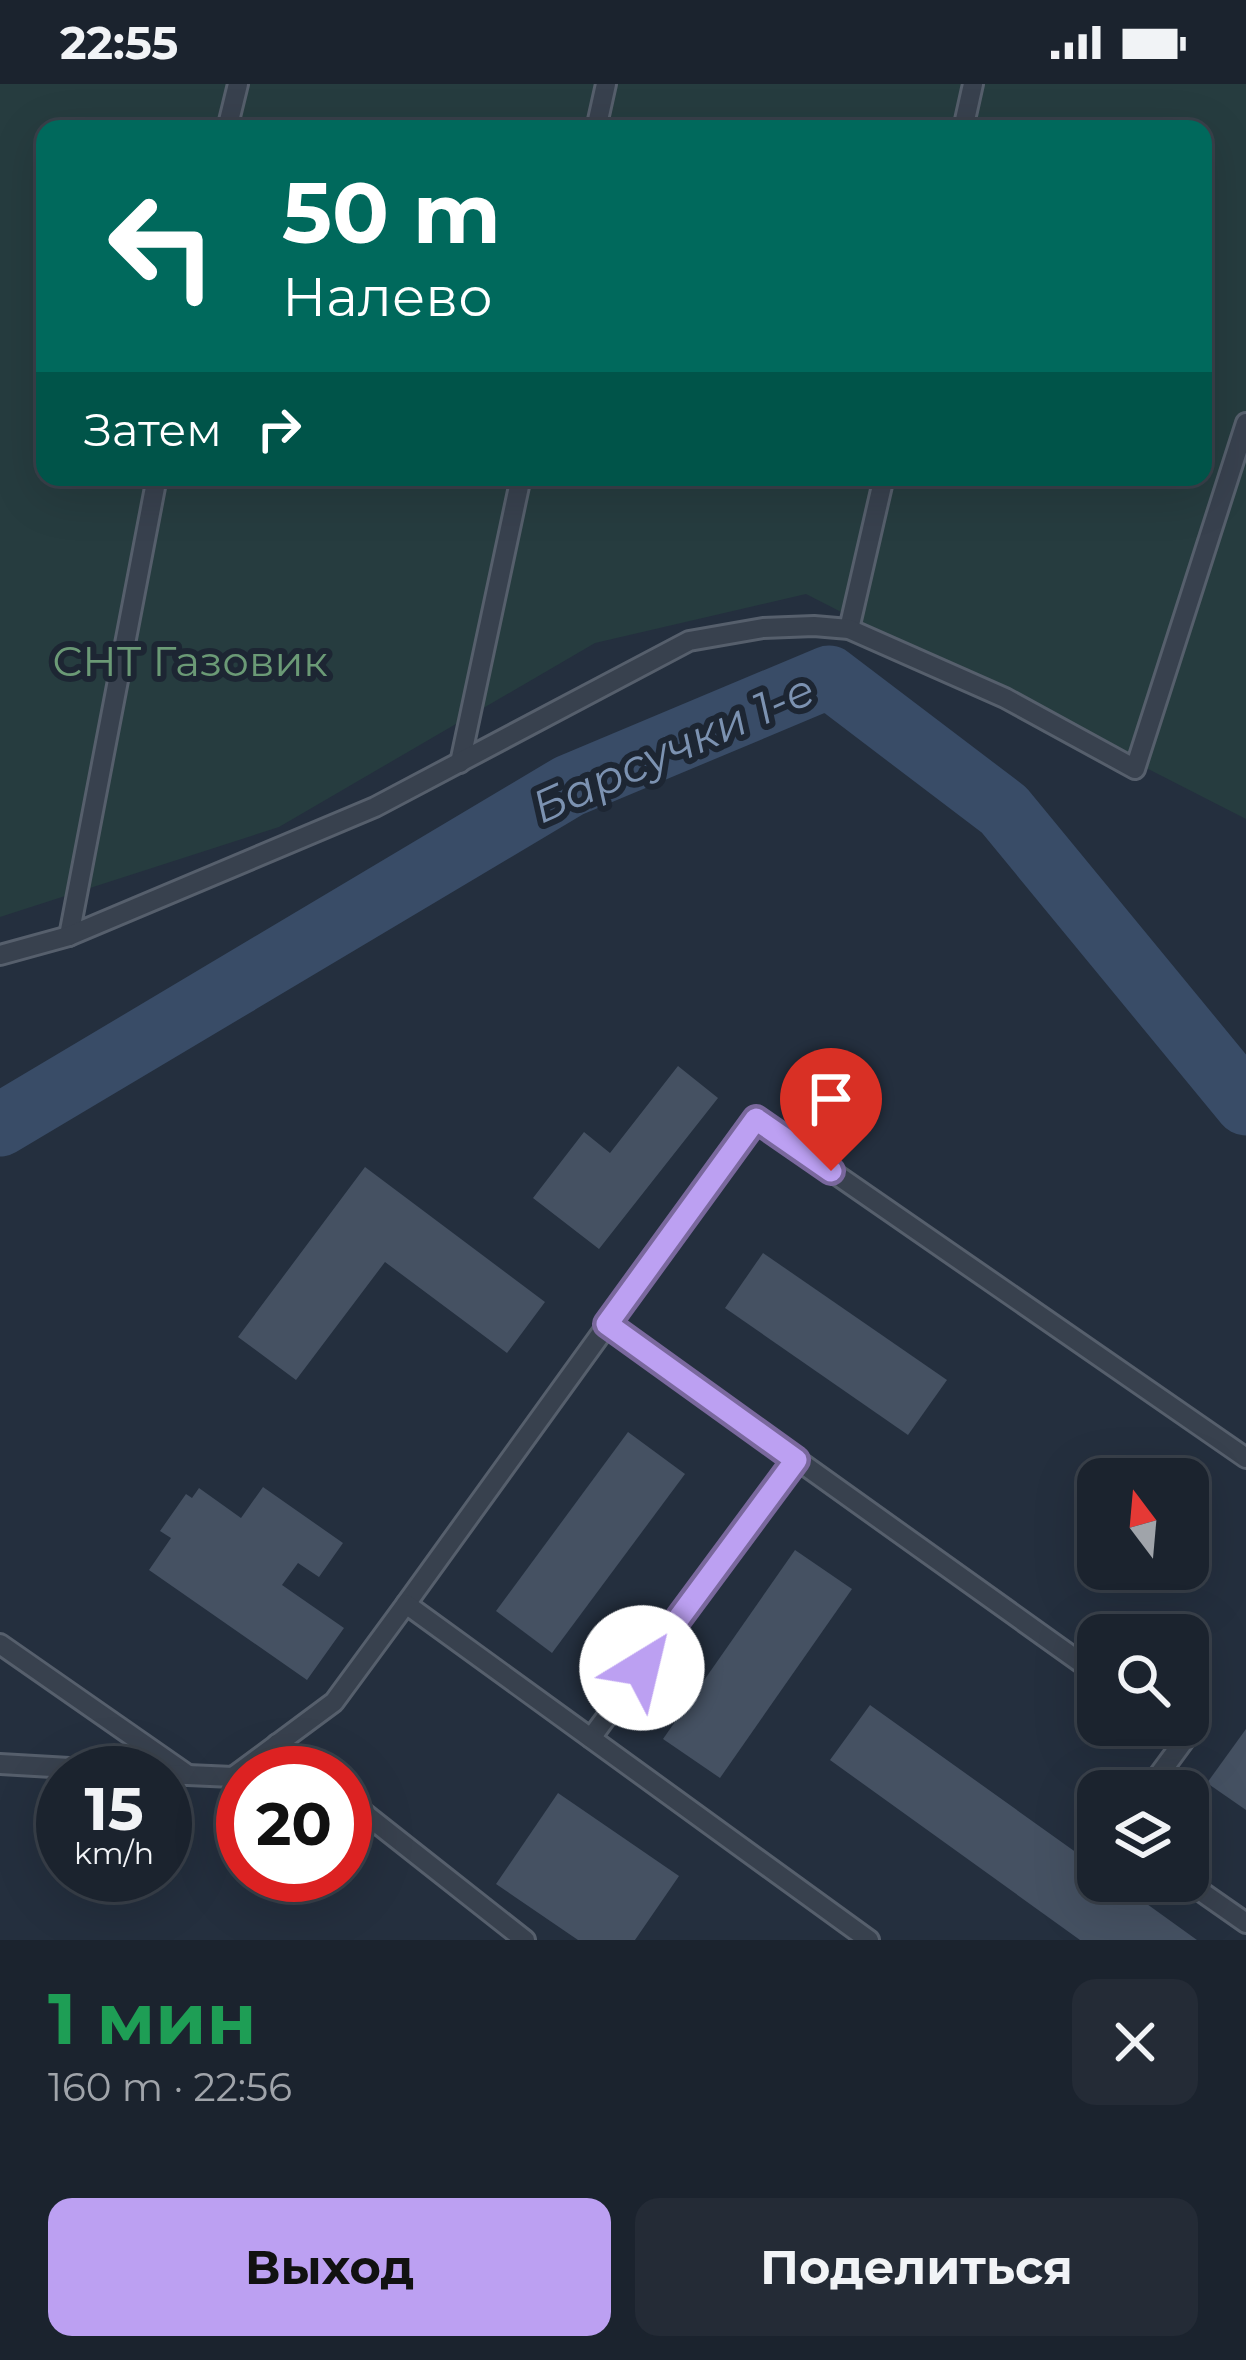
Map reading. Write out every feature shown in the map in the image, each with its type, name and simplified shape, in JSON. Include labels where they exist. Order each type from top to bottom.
[{"type":"lane","points":[[229,120],[238,84]]},
{"type":"lane","points":[[598,120],[606,84]]},
{"type":"lane","points":[[965,120],[973,84]]},
{"type":"lane","points":[[0,955],[69,936],[375,807],[689,641],[763,628],[849,628],[1005,698],[1135,769],[1246,423]]},
{"type":"lane","points":[[69,936],[155,486]]},
{"type":"lane","points":[[460,764],[519,486]]},
{"type":"lane","points":[[849,628],[882,486]]},
{"type":"lane","points":[[192,1775],[233,1778],[334,1702],[756,1119],[1246,1458]]},
{"type":"lane","points":[[607,1324],[1077,1660]]},
{"type":"lane","points":[[591,1738],[796,1460]]},
{"type":"lane","points":[[406,1604],[869,1940]]},
{"type":"lane","points":[[0,1644],[147,1746]]},
{"type":"lane","points":[[0,1764],[36,1766]]},
{"type":"lane","points":[[372,1819],[524,1940]]},
{"type":"lane","points":[[1209,1897],[1246,1923]]},
{"type":"green space","name":"СНТ Газовик","points":[[0,84],[1246,84],[1246,819],[806,594],[595,643],[279,827],[0,917]]},
{"type":"building","points":[[678,1066],[718,1098],[599,1249],[533,1198],[584,1132],[610,1153]]},
{"type":"building","points":[[365,1167],[545,1302],[507,1353],[385,1262],[296,1380],[238,1337]]},
{"type":"building","points":[[763,1253],[947,1380],[908,1435],[725,1308]]},
{"type":"building","points":[[628,1432],[685,1474],[552,1653],[496,1611]]},
{"type":"building","points":[[263,1487],[343,1543],[319,1577],[298,1563],[282,1585],[344,1628],[307,1680],[149,1570],[171,1538],[160,1531],[186,1494],[192,1498],[199,1488],[241,1518]]},
{"type":"building","points":[[795,1550],[852,1589],[720,1778],[663,1739]]},
{"type":"building","points":[[870,1705],[1077,1853],[1077,1902],[1144,1902],[1197,1940],[1080,1940],[830,1760]]},
{"type":"building","points":[[1246,1729],[1246,1810],[1209,1780]]},
{"type":"building","points":[[558,1793],[679,1876],[635,1940],[578,1940],[496,1884]]},
{"type":"waterway","name":"Барсучки 1-е","points":[[0,1125],[569,786],[829,677],[1004,810],[1246,1104]]},
{"type":"route","points":[[642,1668],[796,1460],[607,1324],[756,1119],[831,1171]]}]
